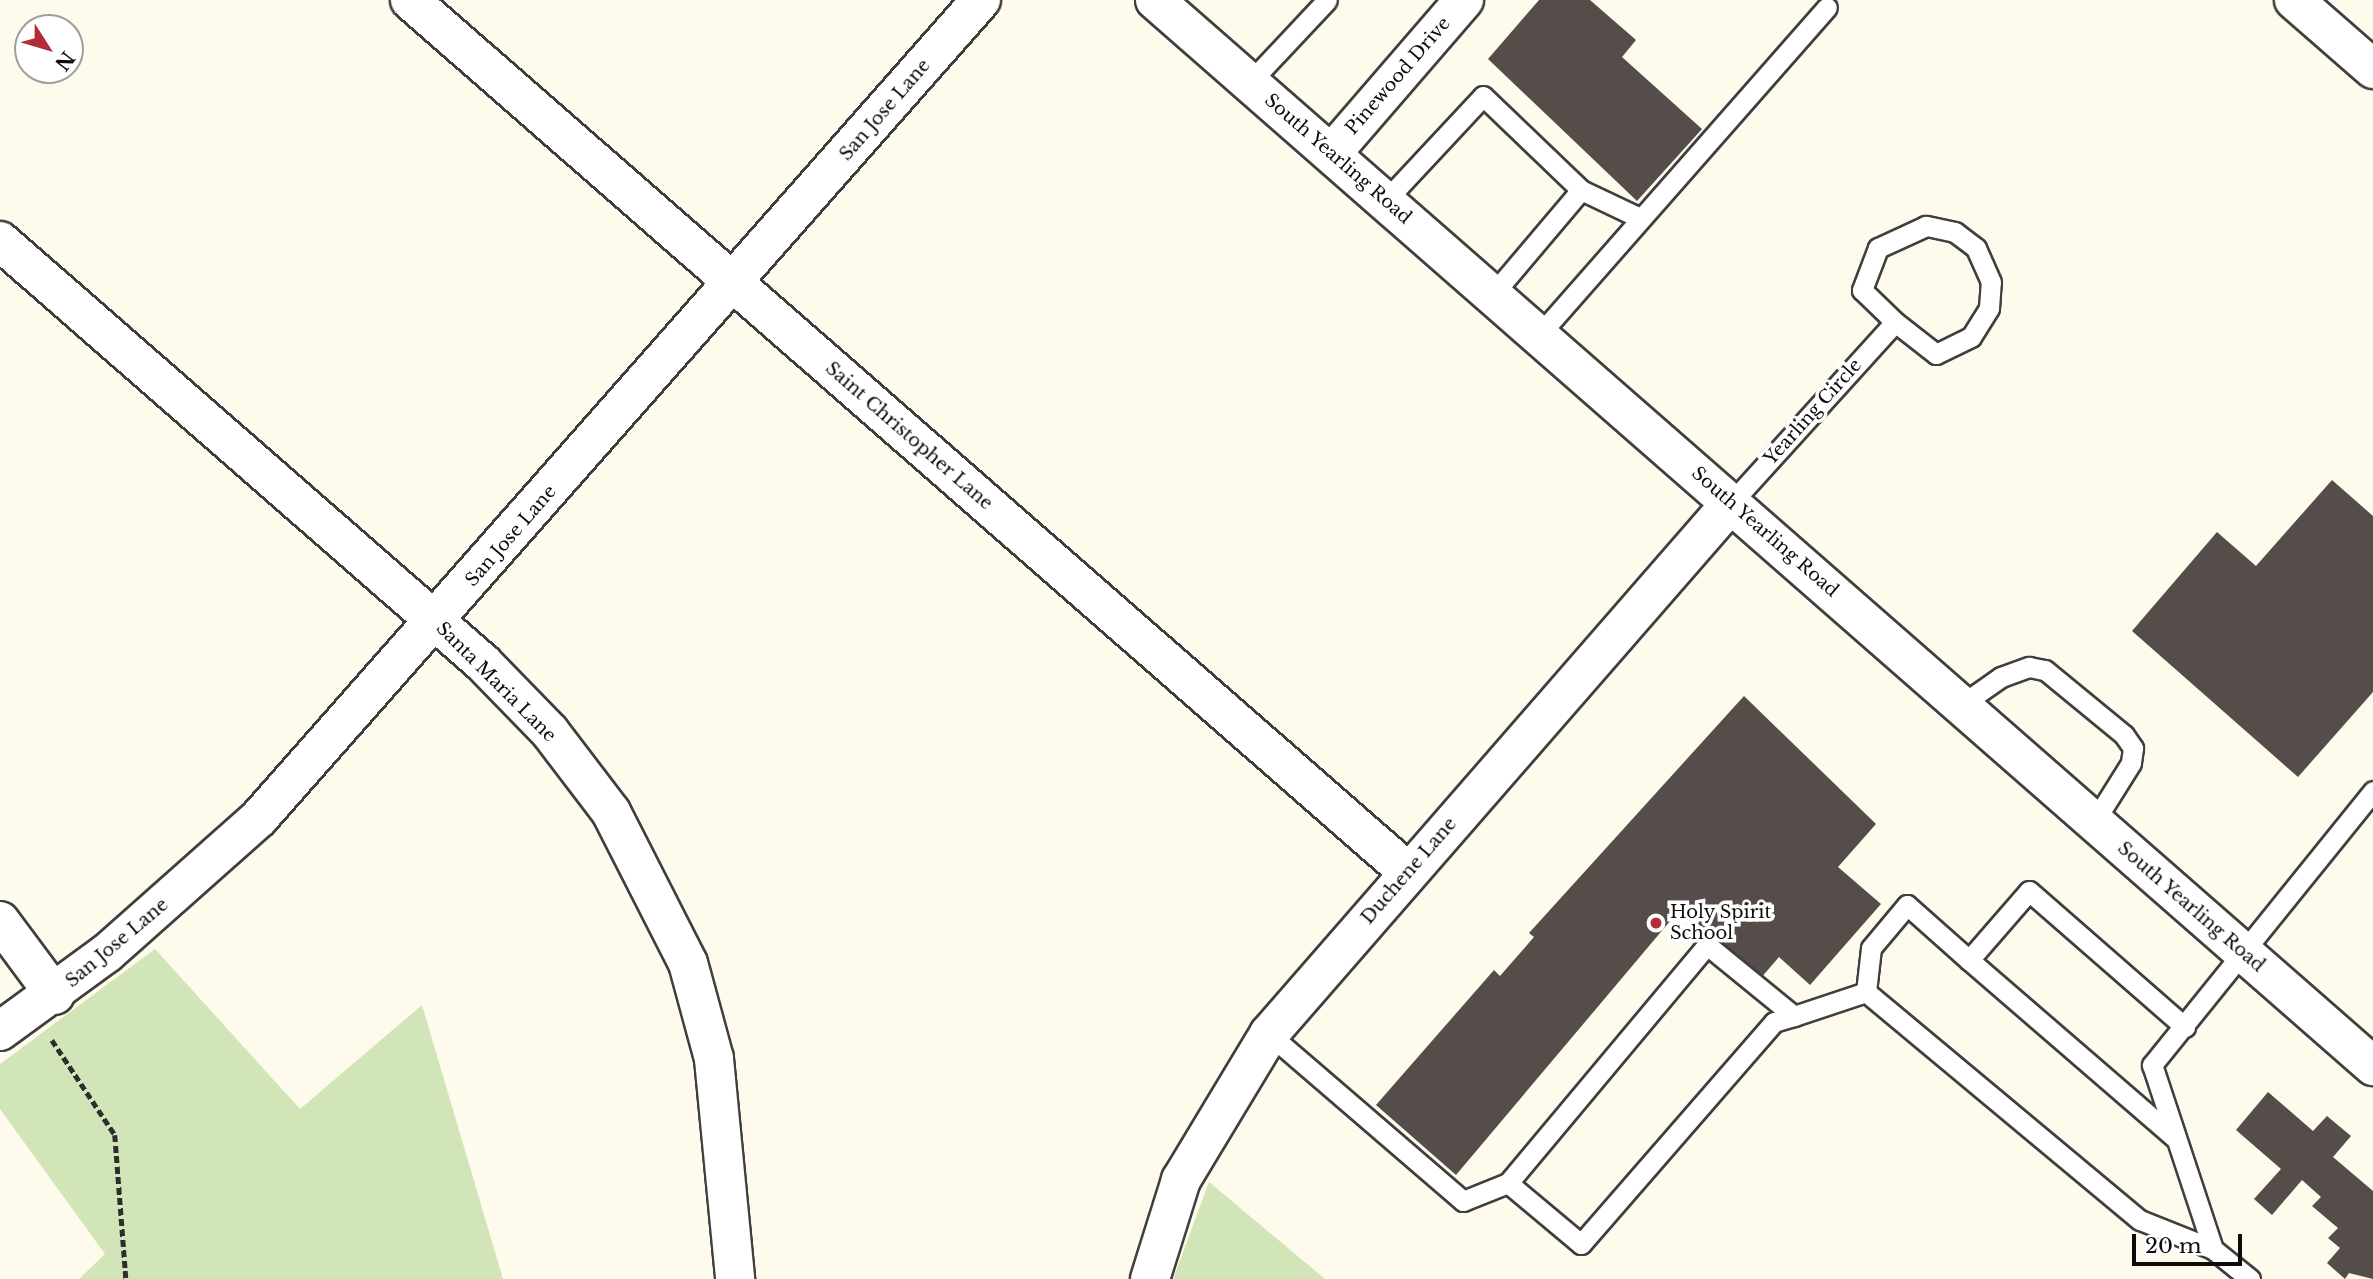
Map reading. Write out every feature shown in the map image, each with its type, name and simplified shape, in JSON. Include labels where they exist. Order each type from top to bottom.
[{"type":"street","name":"Saint Christopher Lane","points":[[410,0],[1408,872]]},
{"type":"street","name":"San Jose Lane","points":[[0,1031],[43,1003],[259,818],[435,622],[981,0]]},
{"type":"street","name":"South Yearling Road","points":[[1156,0],[2373,1066]]},
{"type":"street","name":"Pinewood Drive","points":[[1332,153],[1464,0]]},
{"type":"street","points":[[2294,0],[2373,69]]},
{"type":"street","name":"Santa Maria Lane","points":[[0,241],[435,622],[551,732],[611,813],[651,881],[688,963],[714,1059],[735,1279]]},
{"type":"street","name":"Duchene Lane","points":[[1150,1279],[1181,1180],[1269,1034],[1731,503]]},
{"type":"street","points":[[0,921],[43,1003]]},
{"type":"lane","points":[[1250,82],[1327,0]]},
{"type":"lane","points":[[1539,335],[1827,7]]},
{"type":"lane","points":[[1386,200],[1483,96],[1581,190],[1640,218]]},
{"type":"lane","points":[[1493,294],[1581,190]]},
{"type":"lane","points":[[1926,226],[1955,232],[1976,247],[1991,282],[1989,309],[1971,337],[1936,354],[1895,322],[1862,290],[1878,248],[1910,228],[1926,226]]},
{"type":"lane","name":"Yearling Circle","points":[[1731,503],[1895,322]]},
{"type":"lane","points":[[1961,705],[2001,677],[2029,667],[2045,670],[2124,736],[2133,748],[2132,763],[2094,822]]},
{"type":"lane","points":[[2213,1249],[2152,1065],[2246,955],[2373,791]]},
{"type":"lane","points":[[1969,960],[2029,891],[2185,1027]]},
{"type":"lane","points":[[1866,992],[1871,948],[1907,905],[2177,1139]]},
{"type":"lane","points":[[1269,1034],[1462,1201],[1508,1183],[1707,945],[1794,1016]]},
{"type":"lane","points":[[1508,1183],[1581,1244],[1774,1022],[1866,992]]},
{"type":"lane","points":[[1866,992],[2140,1220],[2213,1249],[2250,1279]]},
{"type":"path","points":[[43,1003],[115,1135],[125,1279]]},
{"type":"green space","points":[[155,949],[300,1109],[422,1005],[503,1279],[79,1279],[105,1254],[0,1109],[0,1064]]},
{"type":"green space","points":[[1209,1182],[1325,1279],[1173,1279]]},
{"type":"building","points":[[1539,0],[1590,0],[1636,40],[1622,57],[1702,129],[1637,201],[1488,59]]},
{"type":"building","points":[[2332,480],[2373,516],[2373,692],[2298,777],[2132,631],[2217,532],[2256,566]]},
{"type":"building","points":[[1744,696],[1876,824],[1838,867],[1881,904],[1810,985],[1779,957],[1760,979],[1689,916],[1684,921],[1676,914],[1456,1175],[1376,1105],[1494,970],[1500,976],[1534,937],[1529,933]]},
{"type":"building","points":[[2268,1092],[2313,1131],[2327,1116],[2351,1136],[2333,1157],[2373,1191],[2373,1279],[2349,1273],[2345,1279],[2327,1263],[2340,1248],[2328,1238],[2338,1228],[2312,1206],[2321,1197],[2302,1180],[2272,1215],[2254,1199],[2281,1169],[2236,1130]]},
{"type":"place","name":"Holy Spirit School","points":[[1656,923]]}]
